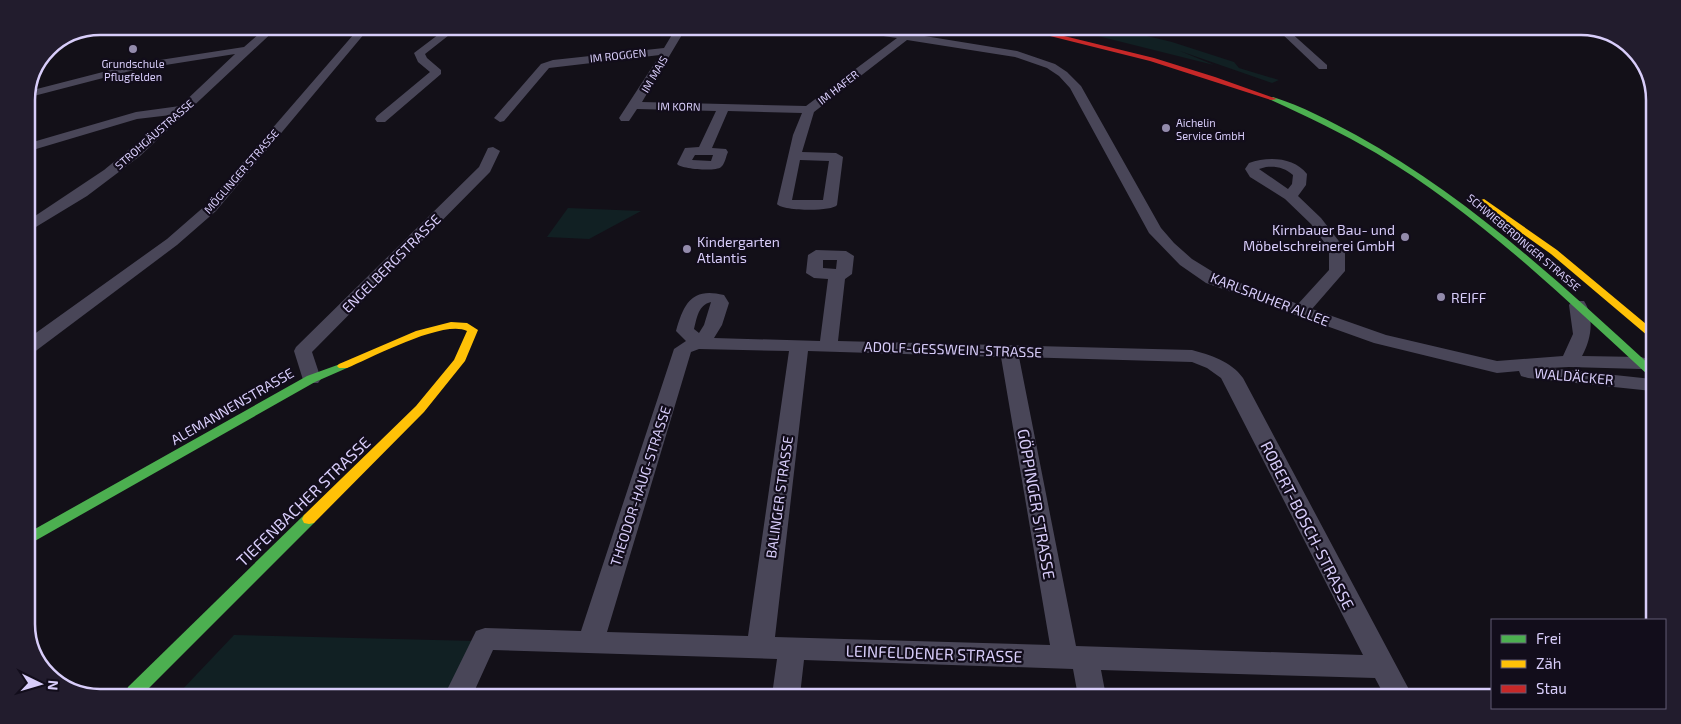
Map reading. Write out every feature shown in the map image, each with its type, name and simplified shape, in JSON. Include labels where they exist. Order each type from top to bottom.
[{"type":"main road","name":"SCHWIEBERDINGER STRASSE","points":[[1053,35],[1105,46],[1192,70],[1262,96],[1329,125],[1394,160],[1463,207],[1522,254],[1646,365]]},
{"type":"main road","points":[[1081,35],[1147,50],[1243,80],[1307,105],[1401,152]]},
{"type":"main road","name":"SCHWIEBERDINGER STRASSE","points":[[1475,196],[1554,252],[1646,329]]},
{"type":"main road","name":"ALEMANNENSTRASSE","points":[[35,536],[311,379],[420,334],[446,326],[464,326]]},
{"type":"main road","name":"TIEFENBACHER STRASSE","points":[[137,689],[420,409],[450,373],[472,339],[473,330],[464,326]]},
{"type":"street","name":"STROHGÄUSTRASSE","points":[[35,223],[71,201],[135,153],[184,109],[244,50],[263,35]]},
{"type":"street","name":"MÖGLINGER STRASSE","points":[[35,342],[172,242],[211,208],[358,35]]},
{"type":"street","points":[[381,119],[436,72],[421,59],[419,53],[443,35]]},
{"type":"street","name":"IM MAIS","points":[[625,118],[635,105],[677,35]]},
{"type":"street","name":"KARLSRUHER ALLEE","points":[[899,35],[1017,54],[1051,66],[1063,74],[1082,98],[1154,230],[1186,262],[1212,279],[1380,339],[1444,356],[1497,367],[1569,361],[1646,367]]},
{"type":"street","points":[[1288,35],[1323,67]]},
{"type":"street","name":"IM HAFER","points":[[794,156],[836,156],[830,205],[784,204],[794,156],[799,135],[809,110],[906,36]]},
{"type":"street","points":[[36,92],[143,64],[192,55],[244,50]]},
{"type":"street","name":"IM ROGGEN","points":[[500,118],[546,66],[553,63],[668,51]]},
{"type":"street","points":[[421,59],[437,56]]},
{"type":"street","name":"IM KORN","points":[[635,105],[809,110]]},
{"type":"street","name":"IM KORN","points":[[704,151],[724,107]]},
{"type":"street","points":[[35,145],[136,116],[184,109]]},
{"type":"street","name":"ENGELBERGSTRASSE","points":[[311,379],[304,351],[486,169],[493,151]]},
{"type":"street","points":[[1290,196],[1316,220],[1337,249],[1337,270],[1300,312]]},
{"type":"street","points":[[828,346],[837,274]]},
{"type":"street","points":[[1569,361],[1582,340],[1583,329],[1578,305]]},
{"type":"street","name":"ADOLF-GESSWEIN-STRASSE","points":[[696,340],[799,346],[1192,356],[1209,360]]},
{"type":"street","name":"THEODOR-HAUG-STRASSE","points":[[591,642],[684,349],[696,340]]},
{"type":"street","name":"BALINGER STRASSE","points":[[760,648],[799,346]]},
{"type":"street","name":"GÖPPINGER STRASSE","points":[[1009,351],[1075,657],[1089,689]]},
{"type":"street","name":"ROBERT-BOSCH-STRASSE","points":[[1209,360],[1222,368],[1232,378],[1394,689]]},
{"type":"street","name":"WALDÄCKER","points":[[1497,367],[1550,375],[1608,379],[1646,384]]},
{"type":"street","points":[[462,689],[485,639]]},
{"type":"street","name":"LEINFELDENER STRASSE","points":[[485,639],[1382,667]]},
{"type":"street","points":[[787,689],[792,648]]},
{"type":"shaded area","points":[[1094,35],[1143,35],[1172,42],[1234,62],[1239,68],[1279,80],[1272,83],[1180,51],[1214,65]]},
{"type":"shaded area","points":[[568,208],[641,211],[589,239],[547,237]]},
{"type":"shaded area","points":[[234,635],[475,641],[452,689],[183,689]]},
{"type":"traffic: fast","points":[[1273,99],[1327,123],[1379,151],[1428,183],[1475,218],[1565,293],[1646,367]]},
{"type":"traffic: fast","points":[[35,536],[311,379],[343,366]]},
{"type":"traffic: fast","points":[[137,689],[309,519]]},
{"type":"traffic: slow","points":[[1484,202],[1554,252],[1646,329]]},
{"type":"traffic: slow","points":[[309,519],[420,409],[459,361],[473,330],[463,325],[436,328],[343,366]]},
{"type":"traffic: jam","points":[[1051,35],[1152,60],[1213,78],[1273,99]]},
{"type":"place","name":"Grundschule Pflugfelden","points":[[133,49]]},
{"type":"place","name":"Aichelin Service GmbH","points":[[1166,128]]},
{"type":"place","name":"Kirnbauer Bau- und Möbelschreinerei GmbH","points":[[1405,237]]},
{"type":"place","name":"Kindergarten Atlantis","points":[[687,249]]},
{"type":"place","name":"REIFF","points":[[1441,297]]}]
